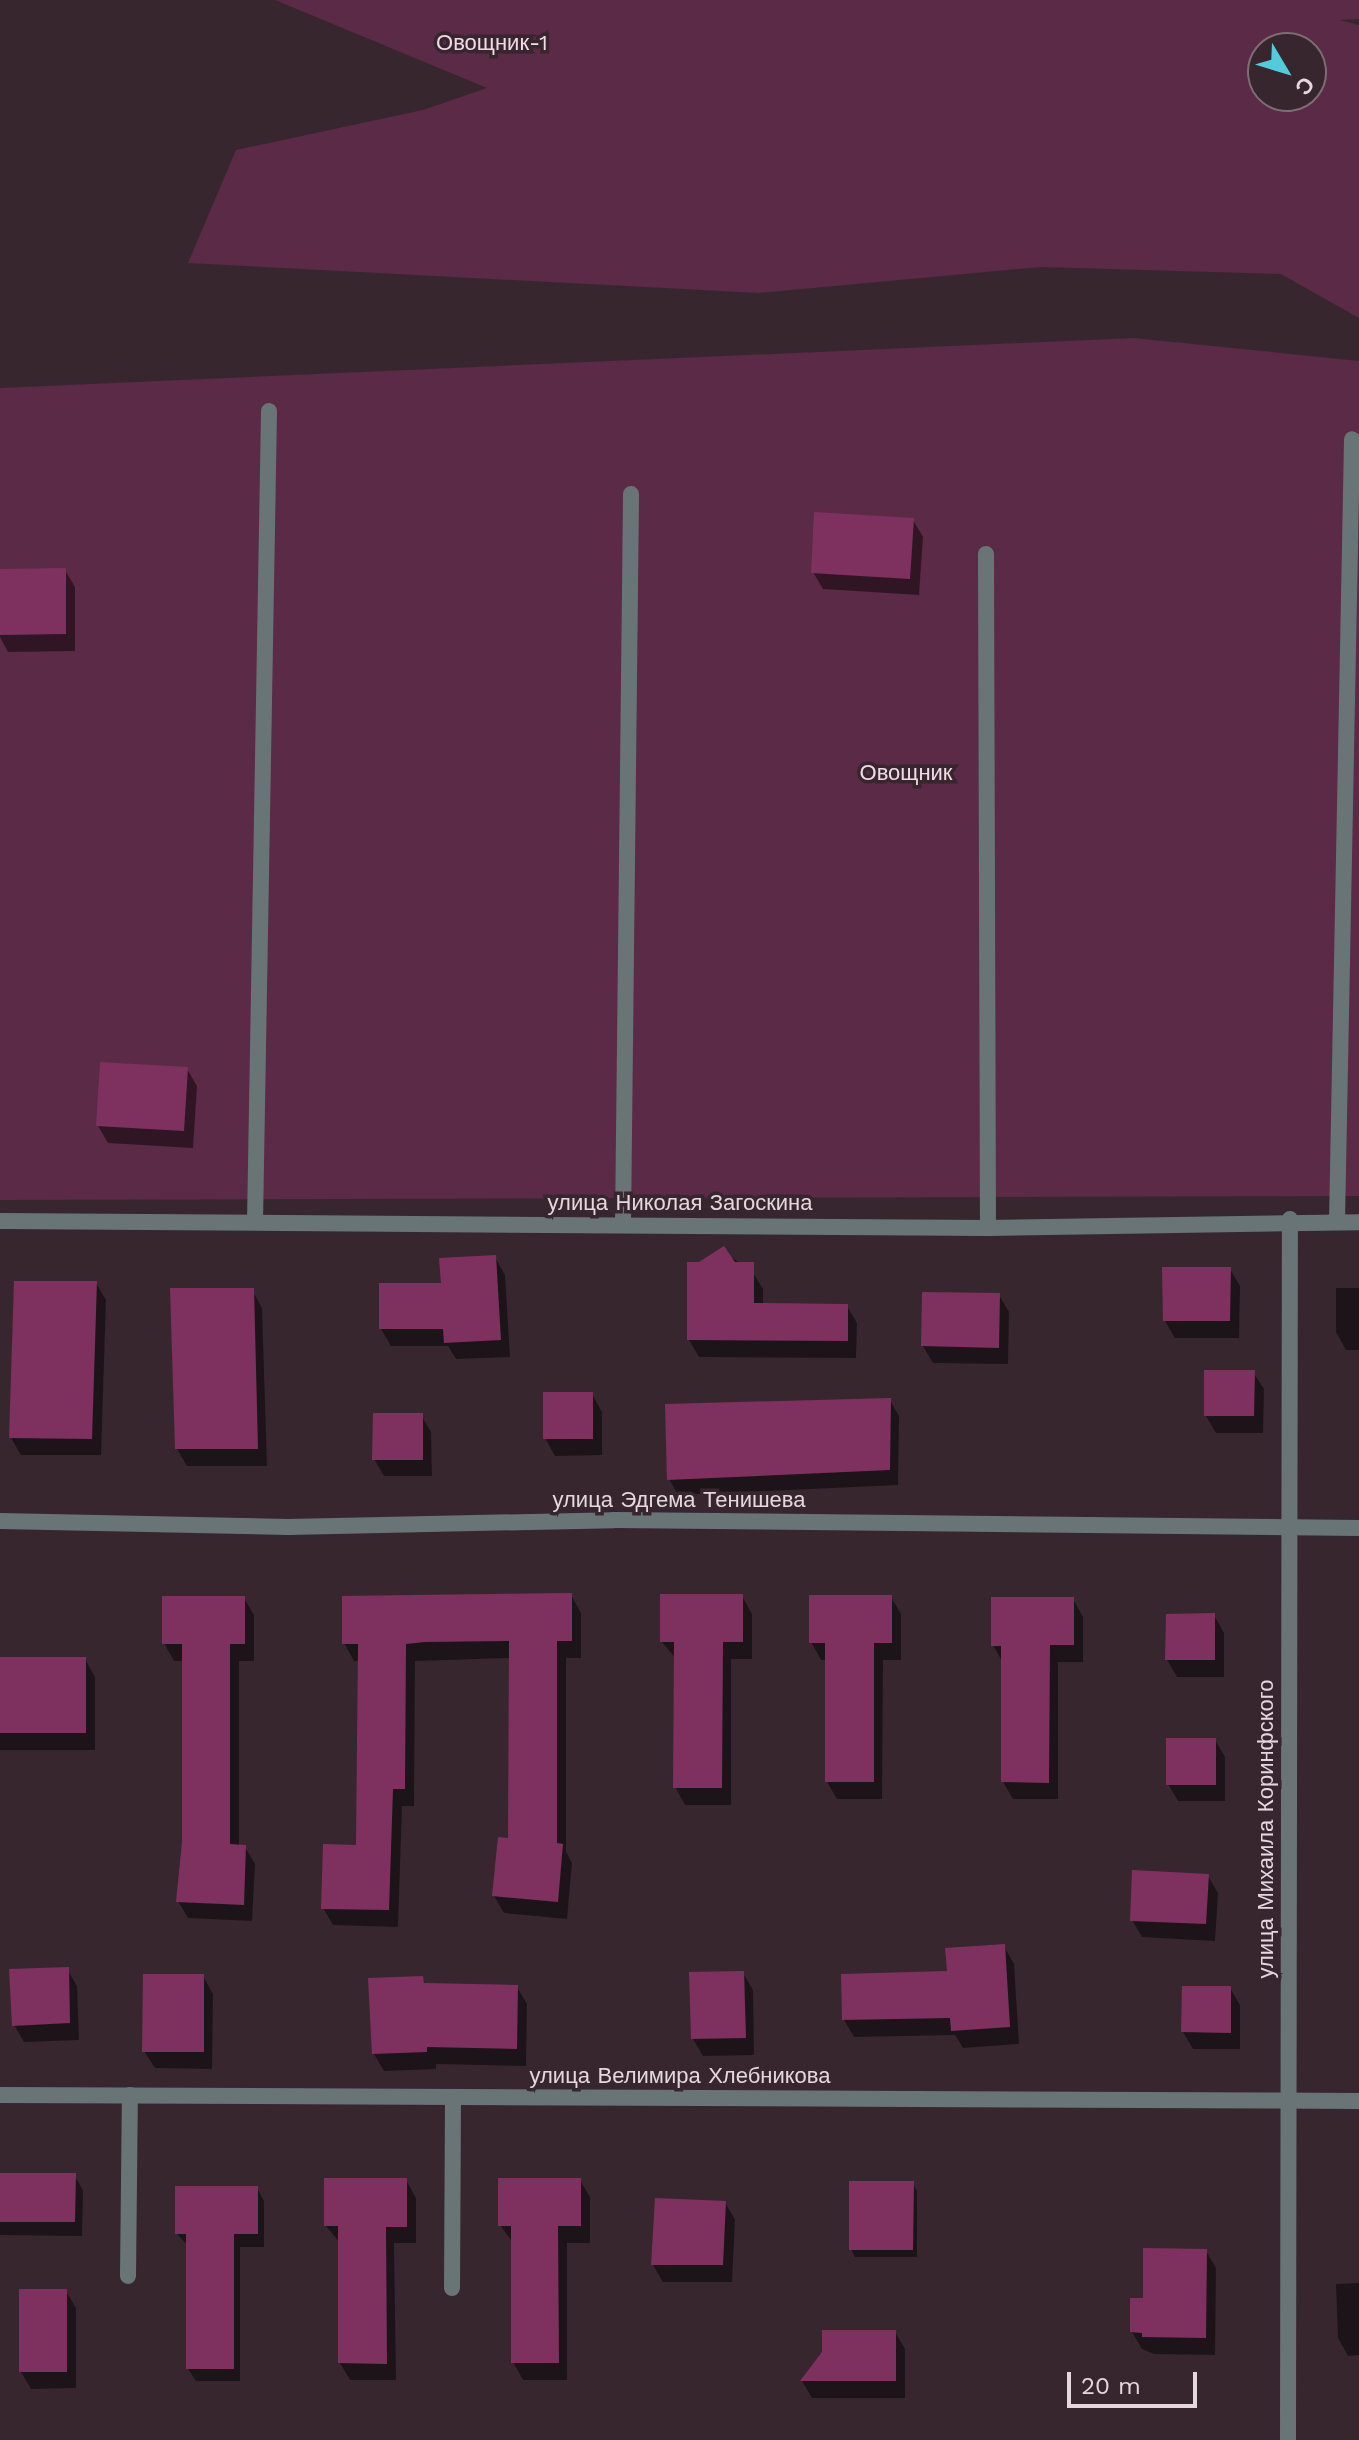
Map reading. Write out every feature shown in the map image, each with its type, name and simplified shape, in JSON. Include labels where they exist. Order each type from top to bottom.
[{"type":"street","points":[[255,1222],[269,411]]},
{"type":"street","points":[[1337,1222],[1352,439]]},
{"type":"street","points":[[623,1225],[631,494]]},
{"type":"street","points":[[986,554],[988,1228]]},
{"type":"street","name":"улица Николая Загоскина","points":[[0,1221],[988,1228],[1290,1219],[1359,1222]]},
{"type":"street","name":"улица Михаила Коринфского","points":[[1288,2440],[1290,1219]]},
{"type":"street","name":"улица Эдгема Тенишева","points":[[0,1521],[288,1527],[630,1520],[1359,1528]]},
{"type":"street","name":"улица Велимира Хлебникова","points":[[0,2095],[1359,2101]]},
{"type":"street","points":[[128,2276],[130,2095]]},
{"type":"street","points":[[452,2288],[453,2097]]},
{"type":"green space","name":"Овощник-1","points":[[275,0],[1359,0],[1359,19],[1340,20],[1359,25],[1359,318],[1281,274],[1041,267],[759,293],[188,263],[236,150],[423,110],[487,88]]},
{"type":"green space","name":"Овощник","points":[[1134,338],[1359,361],[1359,1196],[0,1200],[0,388]]},
{"type":"building","points":[[814,512],[914,518],[910,579],[811,573]]},
{"type":"building","points":[[66,568],[66,634],[0,635],[0,569]]},
{"type":"building","points":[[100,1062],[188,1067],[184,1131],[96,1126]]},
{"type":"building","points":[[724,1246],[735,1262],[754,1262],[754,1303],[848,1304],[848,1341],[687,1340],[687,1262],[699,1262]]},
{"type":"building","points":[[496,1255],[501,1340],[444,1343],[443,1329],[379,1329],[379,1283],[441,1283],[439,1258]]},
{"type":"building","points":[[1162,1267],[1231,1267],[1230,1321],[1163,1321]]},
{"type":"building","points":[[14,1281],[97,1281],[92,1439],[9,1438]]},
{"type":"building","points":[[170,1288],[254,1288],[258,1449],[175,1449]]},
{"type":"building","points":[[922,1292],[1000,1293],[999,1348],[921,1346]]},
{"type":"building","points":[[1204,1370],[1255,1370],[1254,1416],[1204,1416]]},
{"type":"building","points":[[543,1392],[593,1392],[593,1439],[543,1439]]},
{"type":"building","points":[[891,1398],[890,1470],[667,1480],[665,1404]]},
{"type":"building","points":[[373,1413],[423,1413],[423,1460],[372,1460]]},
{"type":"building","points":[[572,1593],[572,1641],[557,1641],[557,1843],[563,1844],[558,1902],[492,1896],[498,1837],[508,1838],[509,1641],[425,1642],[406,1644],[405,1789],[393,1789],[389,1910],[321,1909],[323,1844],[356,1845],[358,1644],[342,1644],[342,1596]]},
{"type":"building","points":[[660,1594],[743,1594],[743,1642],[723,1642],[722,1788],[673,1788],[674,1642],[660,1642]]},
{"type":"building","points":[[809,1595],[892,1595],[892,1643],[874,1643],[874,1782],[825,1782],[825,1643],[809,1643]]},
{"type":"building","points":[[162,1596],[245,1596],[245,1644],[230,1644],[230,1844],[246,1845],[244,1905],[176,1902],[182,1842],[182,1644],[162,1644]]},
{"type":"building","points":[[991,1597],[1074,1597],[1074,1645],[1050,1645],[1049,1783],[1001,1782],[1001,1646],[991,1646]]},
{"type":"building","points":[[1215,1613],[1215,1660],[1165,1660],[1166,1614]]},
{"type":"building","points":[[0,1657],[86,1657],[86,1733],[0,1733]]},
{"type":"building","points":[[1166,1738],[1216,1738],[1216,1785],[1166,1785]]},
{"type":"building","points":[[1132,1870],[1209,1874],[1206,1924],[1130,1921]]},
{"type":"building","points":[[1005,1944],[1010,2027],[951,2031],[950,2018],[842,2020],[841,1974],[947,1971],[945,1948]]},
{"type":"building","points":[[69,1967],[70,2023],[12,2026],[9,1969]]},
{"type":"building","points":[[744,1971],[746,2038],[691,2039],[689,1972]]},
{"type":"building","points":[[143,1974],[204,1974],[204,2052],[142,2052]]},
{"type":"building","points":[[423,1976],[424,1983],[518,1985],[517,2049],[427,2047],[427,2052],[372,2054],[368,1978]]},
{"type":"building","points":[[1182,1986],[1231,1986],[1231,2033],[1181,2032]]},
{"type":"building","points":[[0,2173],[76,2173],[75,2222],[0,2222]]},
{"type":"building","points":[[324,2178],[407,2178],[407,2227],[386,2227],[387,2364],[338,2363],[338,2226],[324,2226]]},
{"type":"building","points":[[498,2178],[581,2178],[581,2226],[558,2226],[559,2363],[511,2363],[511,2226],[498,2226]]},
{"type":"building","points":[[849,2181],[914,2181],[913,2250],[849,2250]]},
{"type":"building","points":[[175,2186],[258,2186],[258,2234],[234,2234],[234,2369],[186,2369],[186,2234],[175,2234]]},
{"type":"building","points":[[655,2198],[726,2201],[723,2265],[651,2265]]},
{"type":"building","points":[[1143,2248],[1207,2249],[1206,2338],[1142,2337],[1142,2333],[1130,2332],[1130,2298],[1143,2298]]},
{"type":"building","points":[[19,2289],[67,2289],[67,2372],[19,2372]]},
{"type":"building","points":[[822,2330],[896,2330],[896,2381],[800,2381],[822,2352]]}]
